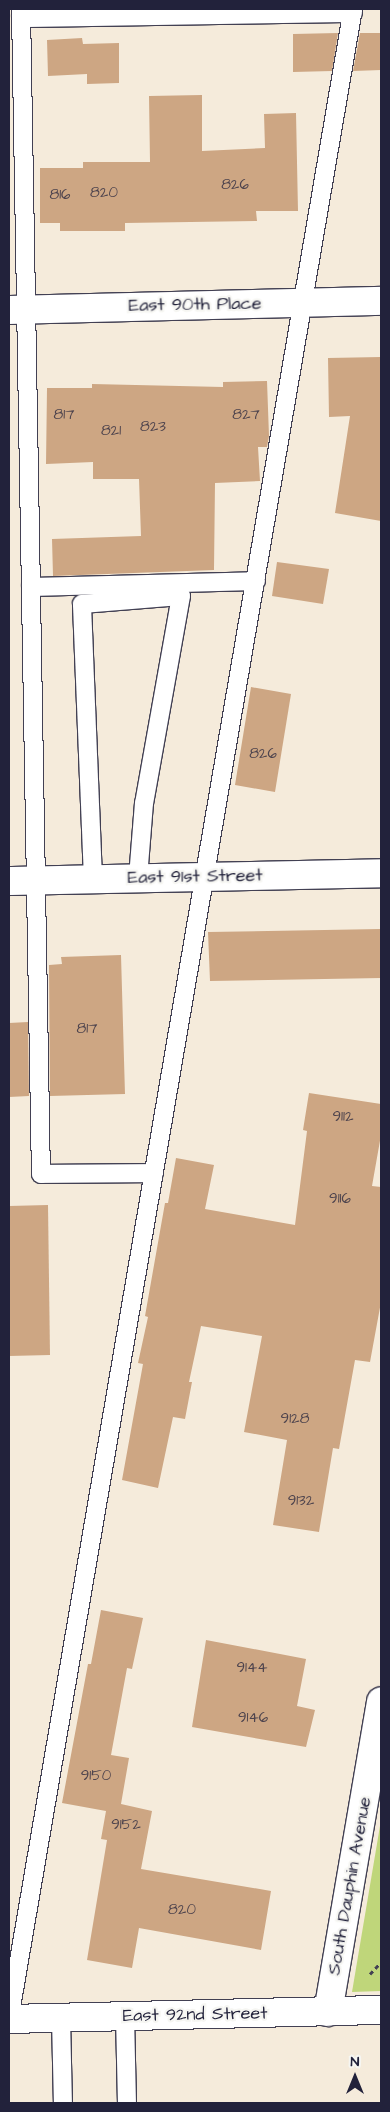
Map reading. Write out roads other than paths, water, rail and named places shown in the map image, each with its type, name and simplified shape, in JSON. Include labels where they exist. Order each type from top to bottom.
[{"type":"street","name":"East 90th Place","points":[[17,309],[381,301]]},
{"type":"street","name":"East 91st Street","points":[[9,881],[381,873]]},
{"type":"street","name":"South Dauphin Avenue","points":[[328,2012],[381,1701]]},
{"type":"street","name":"East 92nd Street","points":[[9,2019],[381,2010]]},
{"type":"lane","points":[[9,2019],[256,581],[353,11],[21,13],[17,309],[31,587],[41,1174],[154,1173]]},
{"type":"lane","points":[[31,587],[256,581]]},
{"type":"lane","points":[[93,879],[82,604],[181,596],[144,803],[138,878]]},
{"type":"lane","points":[[125,2016],[128,2103]]},
{"type":"lane","points":[[61,2018],[63,2103]]}]
